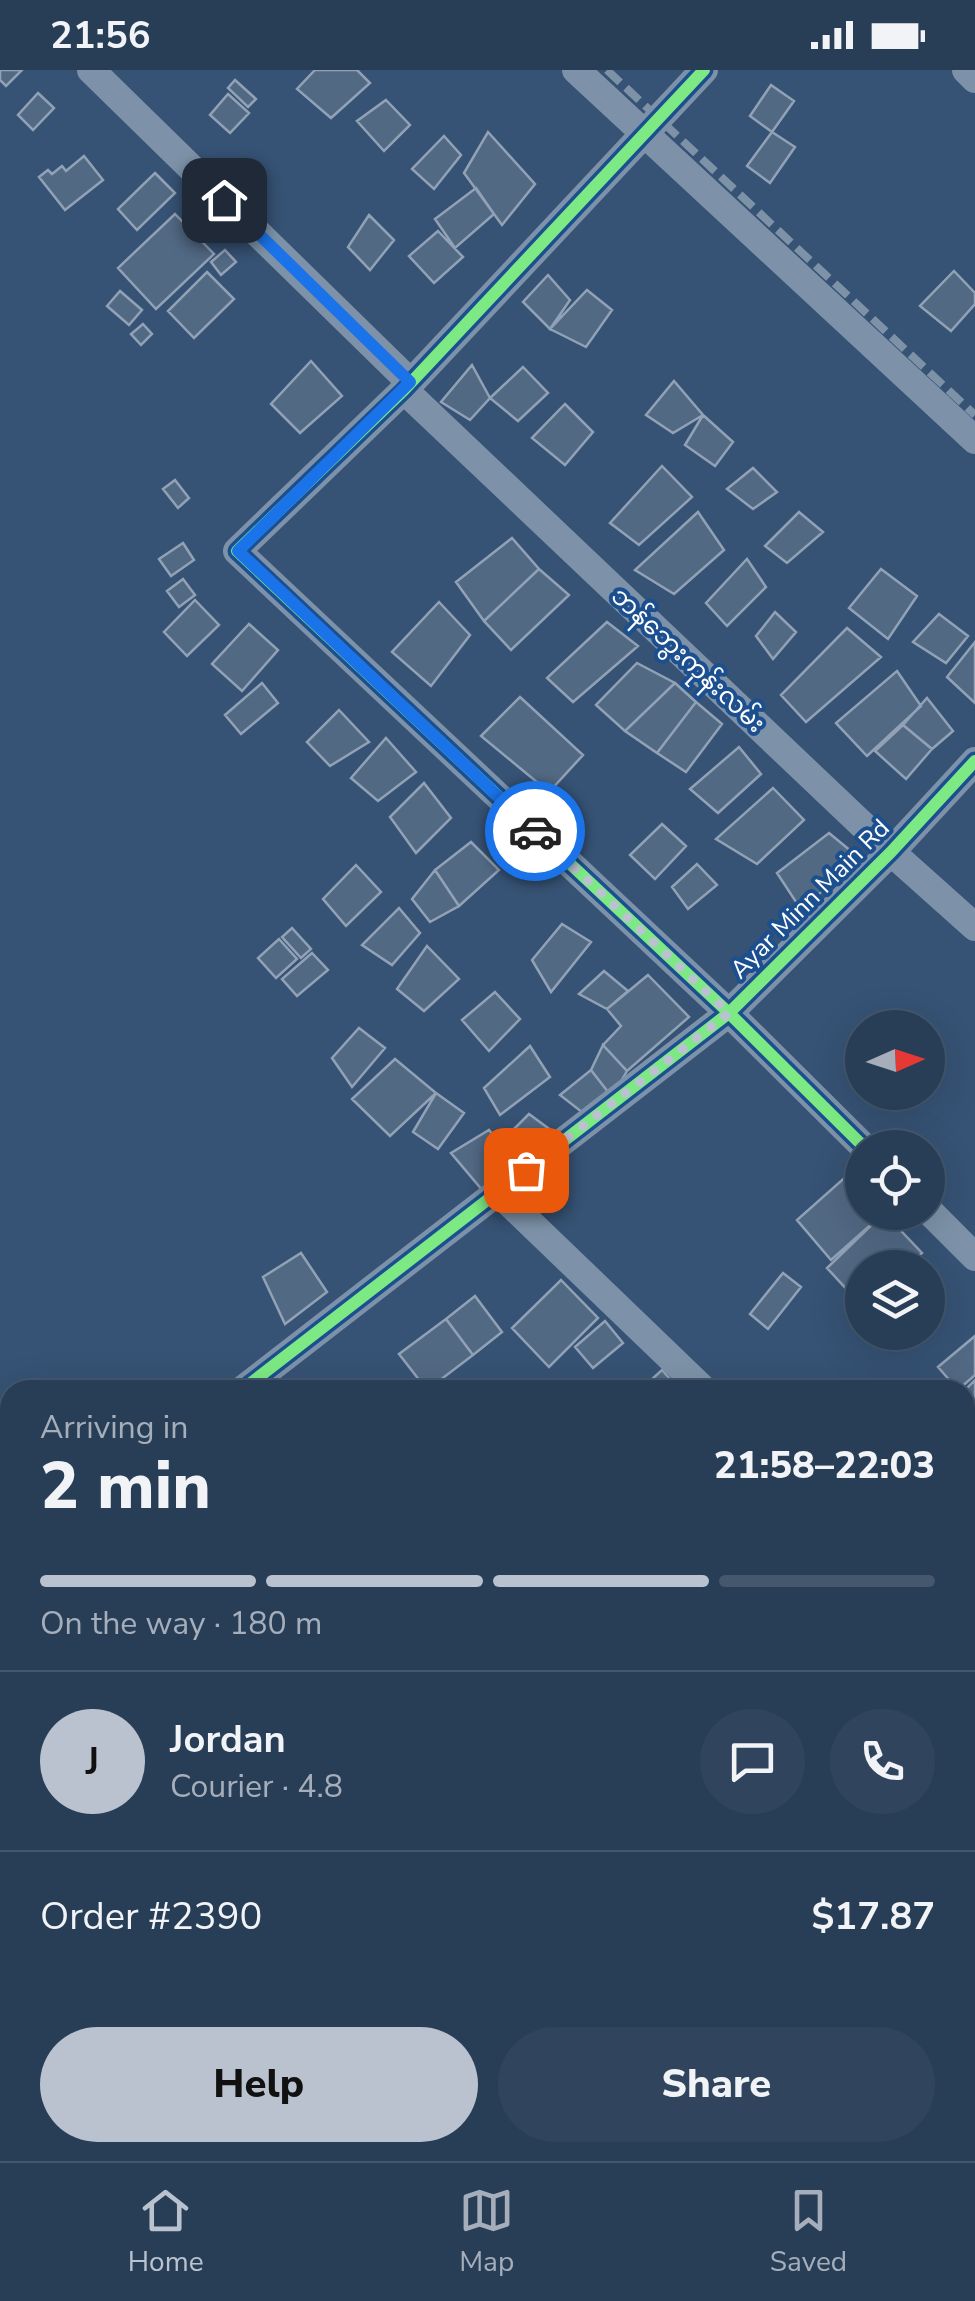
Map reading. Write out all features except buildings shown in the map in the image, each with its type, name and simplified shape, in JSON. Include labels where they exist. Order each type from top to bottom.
[{"type":"street","name":"ဘန်ဘွေးကုန်းလမ်း","points":[[91,70],[407,386],[891,852],[975,927]]},
{"type":"street","points":[[576,70],[975,440]]},
{"type":"street","points":[[704,70],[407,386],[238,551],[729,1013],[847,1130]]},
{"type":"street","points":[[966,70],[975,79]]},
{"type":"street","name":"Ayar Minn Main Rd","points":[[255,1380],[729,1013],[891,852],[975,761]]},
{"type":"street","points":[[498,1192],[694,1380]]},
{"type":"street","points":[[945,1227],[975,1257]]},
{"type":"railway","points":[[607,70],[975,415]]},
{"type":"cycle path","points":[[704,70],[404,390],[237,551],[729,1013],[847,1130]]},
{"type":"cycle path","points":[[255,1380],[729,1013],[891,852],[975,761]]},
{"type":"way so far","points":[[526,1170],[729,1013],[535,831]]},
{"type":"route","points":[[224,200],[410,382],[238,551],[535,831]]}]
